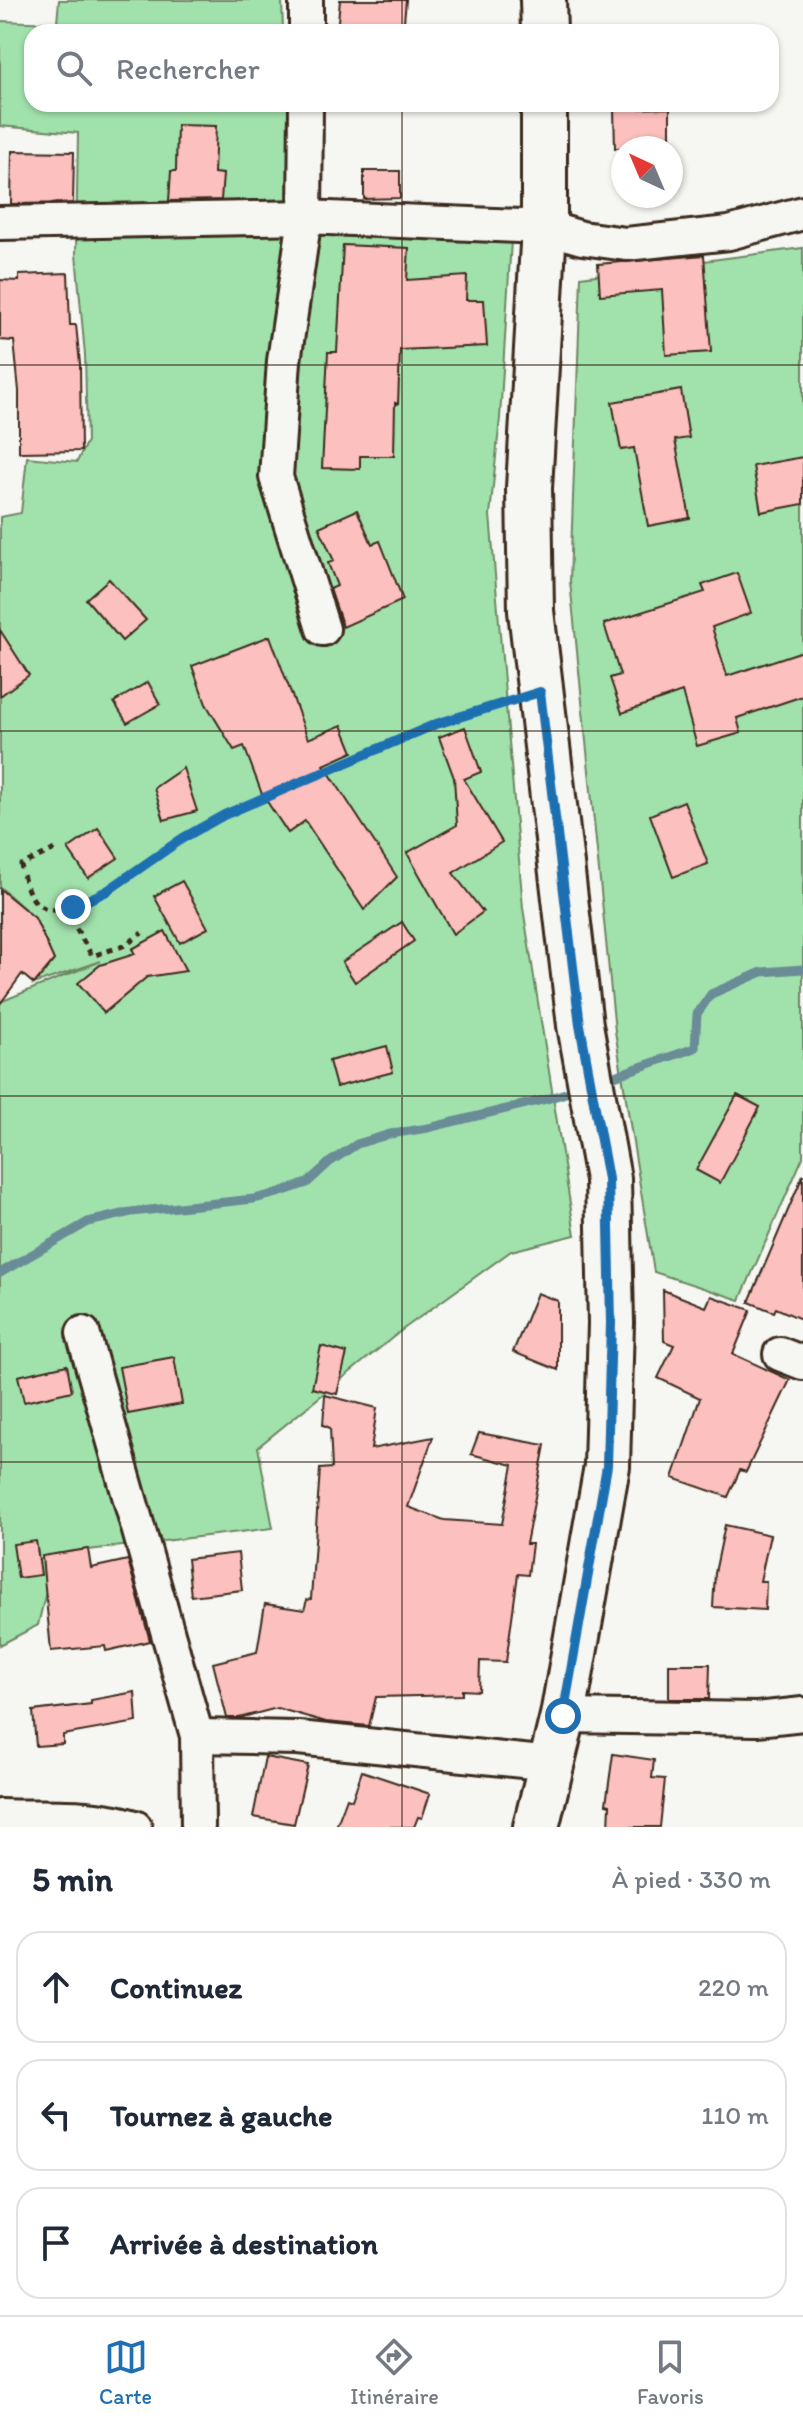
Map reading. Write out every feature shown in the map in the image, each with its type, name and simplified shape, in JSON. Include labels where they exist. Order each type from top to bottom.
[{"type":"main road","points":[[543,0],[544,24]]},
{"type":"main road","points":[[536,1827],[563,1716],[607,1466],[611,1323],[608,1179],[580,1025],[531,611],[529,488],[544,227],[544,112]]},
{"type":"street","points":[[306,0],[306,24]]},
{"type":"street","points":[[306,112],[305,217],[284,361],[276,477],[323,629]]},
{"type":"street","points":[[0,223],[305,217],[544,227],[582,238],[626,244],[729,233],[803,213]]},
{"type":"street","points":[[83,1333],[197,1736],[198,1827]]},
{"type":"street","points":[[563,1716],[757,1719],[803,1714]]},
{"type":"street","points":[[197,1736],[298,1738],[552,1764]]},
{"type":"street","points":[[0,1816],[85,1816],[135,1827]]},
{"type":"path","points":[[55,849],[21,865],[28,893],[35,903],[51,910],[107,891],[183,838],[224,815],[436,724],[540,692]]},
{"type":"path","points":[[64,908],[92,956],[126,945],[142,933]]},
{"type":"green space","points":[[59,0],[282,0],[283,24],[24,24],[24,112],[299,112],[299,204],[335,231],[398,237],[511,241],[500,418],[490,515],[523,908],[575,1235],[511,1251],[402,1330],[258,1447],[273,1528],[55,1554],[38,1625],[0,1645],[0,1002],[101,961],[34,984],[54,960],[35,918],[0,887],[0,517],[21,513],[27,457],[77,462],[87,441],[85,355],[76,254],[78,133],[0,126],[0,21],[57,23]]},
{"type":"green space","points":[[803,248],[803,1157],[740,1300],[654,1272],[615,1031],[570,581],[581,277]]},
{"type":"building","points":[[340,0],[406,0],[404,24],[338,24]]},
{"type":"building","points":[[614,112],[670,112],[670,136],[615,136]]},
{"type":"building","points":[[177,125],[216,126],[214,173],[223,174],[221,200],[169,201],[171,171],[176,171]]},
{"type":"building","points":[[12,151],[74,152],[73,203],[11,204]]},
{"type":"building","points":[[364,171],[400,171],[400,198],[364,199]]},
{"type":"building","points":[[343,245],[409,248],[407,280],[467,276],[466,300],[484,300],[487,346],[400,350],[394,456],[360,456],[360,469],[322,468],[328,352],[337,352]]},
{"type":"building","points":[[704,255],[711,352],[666,355],[662,290],[600,295],[598,264]]},
{"type":"building","points":[[68,273],[70,325],[76,325],[80,364],[81,451],[19,452],[19,391],[14,341],[0,340],[0,280],[19,281],[19,275]]},
{"type":"building","points":[[681,390],[689,438],[675,440],[690,518],[648,526],[634,448],[621,450],[612,402]]},
{"type":"building","points":[[803,457],[803,504],[761,512],[753,466]]},
{"type":"building","points":[[357,510],[372,544],[380,541],[403,600],[343,627],[330,589],[337,586],[328,563],[334,561],[319,527]]},
{"type":"building","points":[[737,573],[751,613],[712,627],[727,676],[803,651],[803,696],[737,718],[741,733],[697,746],[682,692],[622,713],[610,678],[620,675],[604,624],[705,592],[702,585]]},
{"type":"building","points":[[109,579],[146,620],[122,641],[86,599]]},
{"type":"building","points":[[0,630],[29,675],[0,696]]},
{"type":"building","points":[[270,636],[308,739],[342,725],[353,752],[324,765],[397,877],[364,910],[305,821],[288,833],[262,794],[244,746],[234,750],[206,704],[192,666]]},
{"type":"building","points":[[148,682],[160,704],[127,723],[114,702]]},
{"type":"building","points":[[465,727],[481,772],[464,779],[502,842],[453,873],[483,912],[453,934],[407,853],[457,825],[454,778],[439,737]]},
{"type":"building","points":[[183,768],[197,811],[164,820],[154,788]]},
{"type":"building","points":[[684,801],[708,864],[673,877],[650,815]]},
{"type":"building","points":[[98,828],[118,858],[88,878],[68,849]]},
{"type":"building","points":[[182,881],[208,928],[180,943],[154,896]]},
{"type":"building","points":[[0,889],[35,918],[54,960],[34,984],[22,974],[0,1004]]},
{"type":"building","points":[[402,922],[414,941],[355,982],[342,962]]},
{"type":"building","points":[[165,931],[186,971],[147,977],[104,1013],[78,983],[100,965],[135,954],[132,949]]},
{"type":"building","points":[[387,1046],[393,1072],[336,1087],[329,1061]]},
{"type":"building","points":[[737,1095],[760,1107],[720,1183],[696,1170]]},
{"type":"building","points":[[803,1175],[803,1320],[776,1308],[774,1312],[749,1302]]},
{"type":"building","points":[[663,1290],[706,1307],[711,1296],[751,1310],[733,1354],[790,1380],[746,1472],[740,1470],[728,1497],[673,1478],[700,1398],[658,1378],[674,1345],[664,1341]]},
{"type":"building","points":[[537,1293],[558,1301],[558,1370],[513,1352]]},
{"type":"building","points":[[321,1346],[347,1353],[337,1394],[312,1388]]},
{"type":"building","points":[[174,1357],[182,1404],[128,1414],[119,1367]]},
{"type":"building","points":[[67,1365],[72,1391],[24,1402],[18,1376]]},
{"type":"building","points":[[325,1395],[377,1408],[371,1449],[433,1437],[408,1507],[444,1520],[502,1524],[513,1465],[471,1454],[479,1433],[545,1445],[526,1544],[532,1544],[528,1575],[518,1574],[506,1662],[480,1661],[479,1691],[462,1690],[462,1695],[376,1697],[369,1726],[326,1722],[277,1708],[227,1718],[213,1663],[257,1652],[265,1604],[304,1610],[307,1600],[311,1599],[320,1469],[332,1468],[330,1428],[323,1425]]},
{"type":"building","points":[[725,1525],[770,1535],[760,1581],[766,1581],[765,1610],[713,1607],[715,1573]]},
{"type":"building","points":[[36,1541],[41,1575],[18,1578],[13,1544]]},
{"type":"building","points":[[88,1549],[91,1568],[128,1560],[150,1641],[106,1651],[105,1646],[51,1651],[42,1556]]},
{"type":"building","points":[[238,1553],[242,1590],[191,1596],[187,1559]]},
{"type":"building","points":[[669,1664],[710,1664],[709,1699],[669,1699]]},
{"type":"building","points":[[135,1692],[137,1722],[63,1735],[63,1744],[36,1746],[33,1711],[91,1704],[91,1700]]},
{"type":"building","points":[[613,1754],[654,1760],[652,1778],[665,1779],[660,1827],[609,1827],[610,1805],[606,1804]]},
{"type":"building","points":[[265,1757],[308,1765],[294,1824],[253,1817]]},
{"type":"building","points":[[362,1771],[430,1794],[422,1818],[418,1817],[414,1827],[336,1827],[347,1798],[352,1800]]},
{"type":"waterway","points":[[603,1080],[695,1048],[697,1014],[711,994],[762,972],[803,969]]},
{"type":"waterway","points":[[0,1273],[88,1222],[131,1212],[254,1199],[278,1193],[307,1183],[330,1162],[357,1144],[578,1089]]},
{"type":"route","points":[[73,907],[107,891],[183,838],[224,815],[436,724],[540,692],[580,1025],[608,1179],[611,1323],[607,1466],[563,1716]]}]
